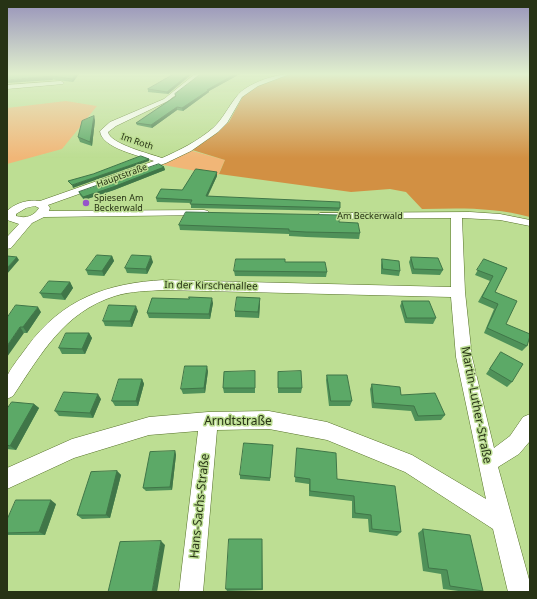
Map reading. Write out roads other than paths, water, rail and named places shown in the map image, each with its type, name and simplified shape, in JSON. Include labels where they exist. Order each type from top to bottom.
[{"type":"street","name":"Im Roth","points":[[162,102],[113,124],[104,131],[104,134],[107,140],[114,144],[163,161]]},
{"type":"street","name":"Hauptstraße","points":[[42,209],[26,205],[16,208],[9,214],[13,220],[28,220],[42,209],[163,161],[200,142],[224,121],[236,102]]},
{"type":"street","points":[[42,209],[215,213]]},
{"type":"street","name":"Martin-Luther-Straße","points":[[456,215],[458,292],[464,357],[487,462],[520,592]]},
{"type":"street","name":"Am Beckerwald","points":[[308,216],[490,216],[530,223]]},
{"type":"street","points":[[7,245],[28,220]]},
{"type":"street","name":"In der Kirschenallee","points":[[7,391],[40,341],[60,322],[78,308],[104,294],[136,287],[164,285],[458,292]]},
{"type":"street","name":"Arndtstraße","points":[[7,479],[72,449],[149,426],[208,421],[269,420],[327,431],[412,465],[502,522]]},
{"type":"street","name":"Hans-Sachs-Straße","points":[[191,592],[208,421]]},
{"type":"street","points":[[487,462],[512,449],[523,436],[530,423]]},
{"type":"place","name":"Spiesen Am Beckerwald","points":[[86,203]]}]
